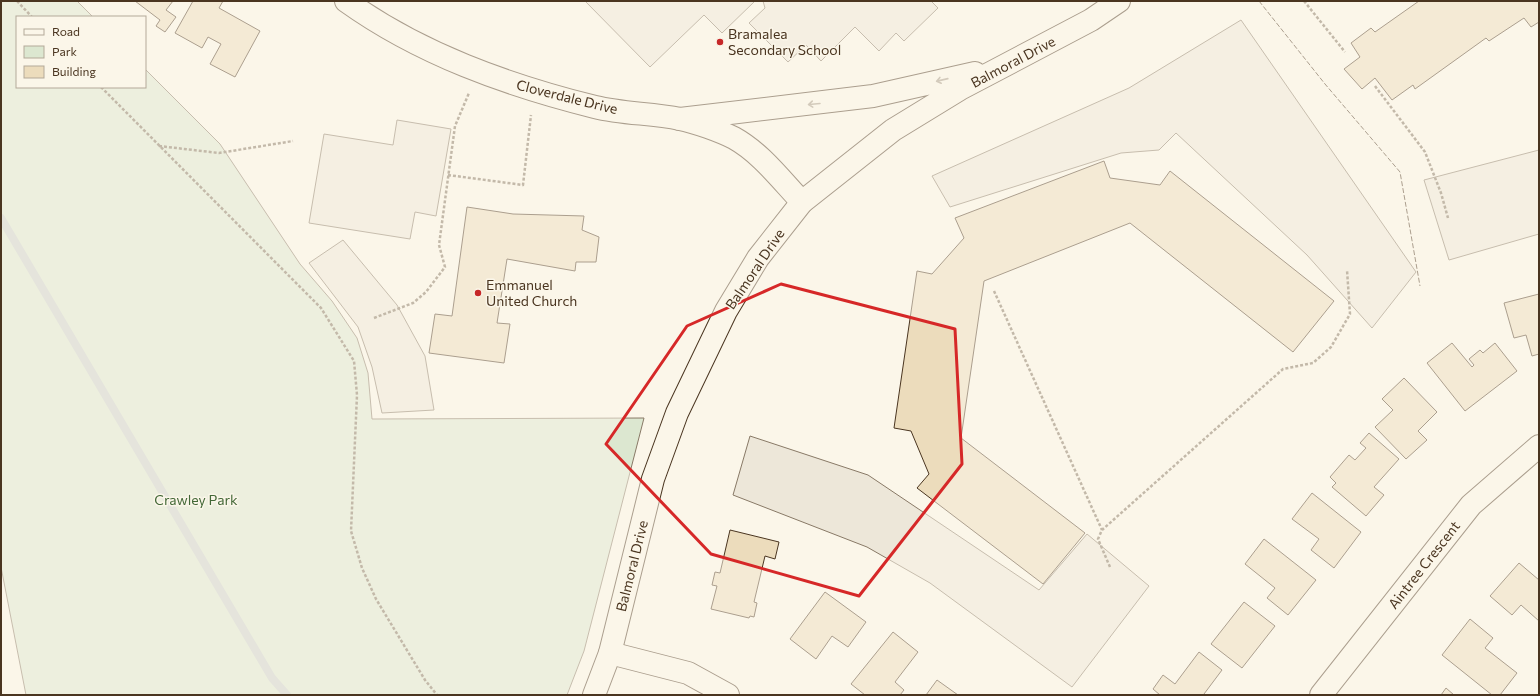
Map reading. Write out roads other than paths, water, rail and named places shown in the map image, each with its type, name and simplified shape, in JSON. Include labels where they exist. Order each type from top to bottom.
[{"type":"street","name":"Cloverdale Drive","points":[[346,1],[366,16],[442,57],[478,71],[534,90],[597,108],[680,119],[733,138],[754,150],[802,202]]},
{"type":"street","name":"Balmoral Drive","points":[[594,695],[610,653],[653,479],[677,413],[726,311],[758,258],[802,202],[893,130],[960,89],[1091,20],[1119,1]]},
{"type":"street","points":[[680,119],[873,96],[1007,65]]},
{"type":"street","name":"Aintree Crescent","points":[[1322,695],[1471,505],[1539,446]]},
{"type":"street","points":[[610,653],[688,673],[728,695]]},
{"type":"waterway","points":[[1,218],[272,678],[287,695]]},
{"type":"place","name":"Bramalea Secondary School","points":[[720,42]]},
{"type":"place","name":"Emmanuel United Church","points":[[478,293]]},
{"type":"park label","name":"Crawley Park","points":[[196,500]]}]
